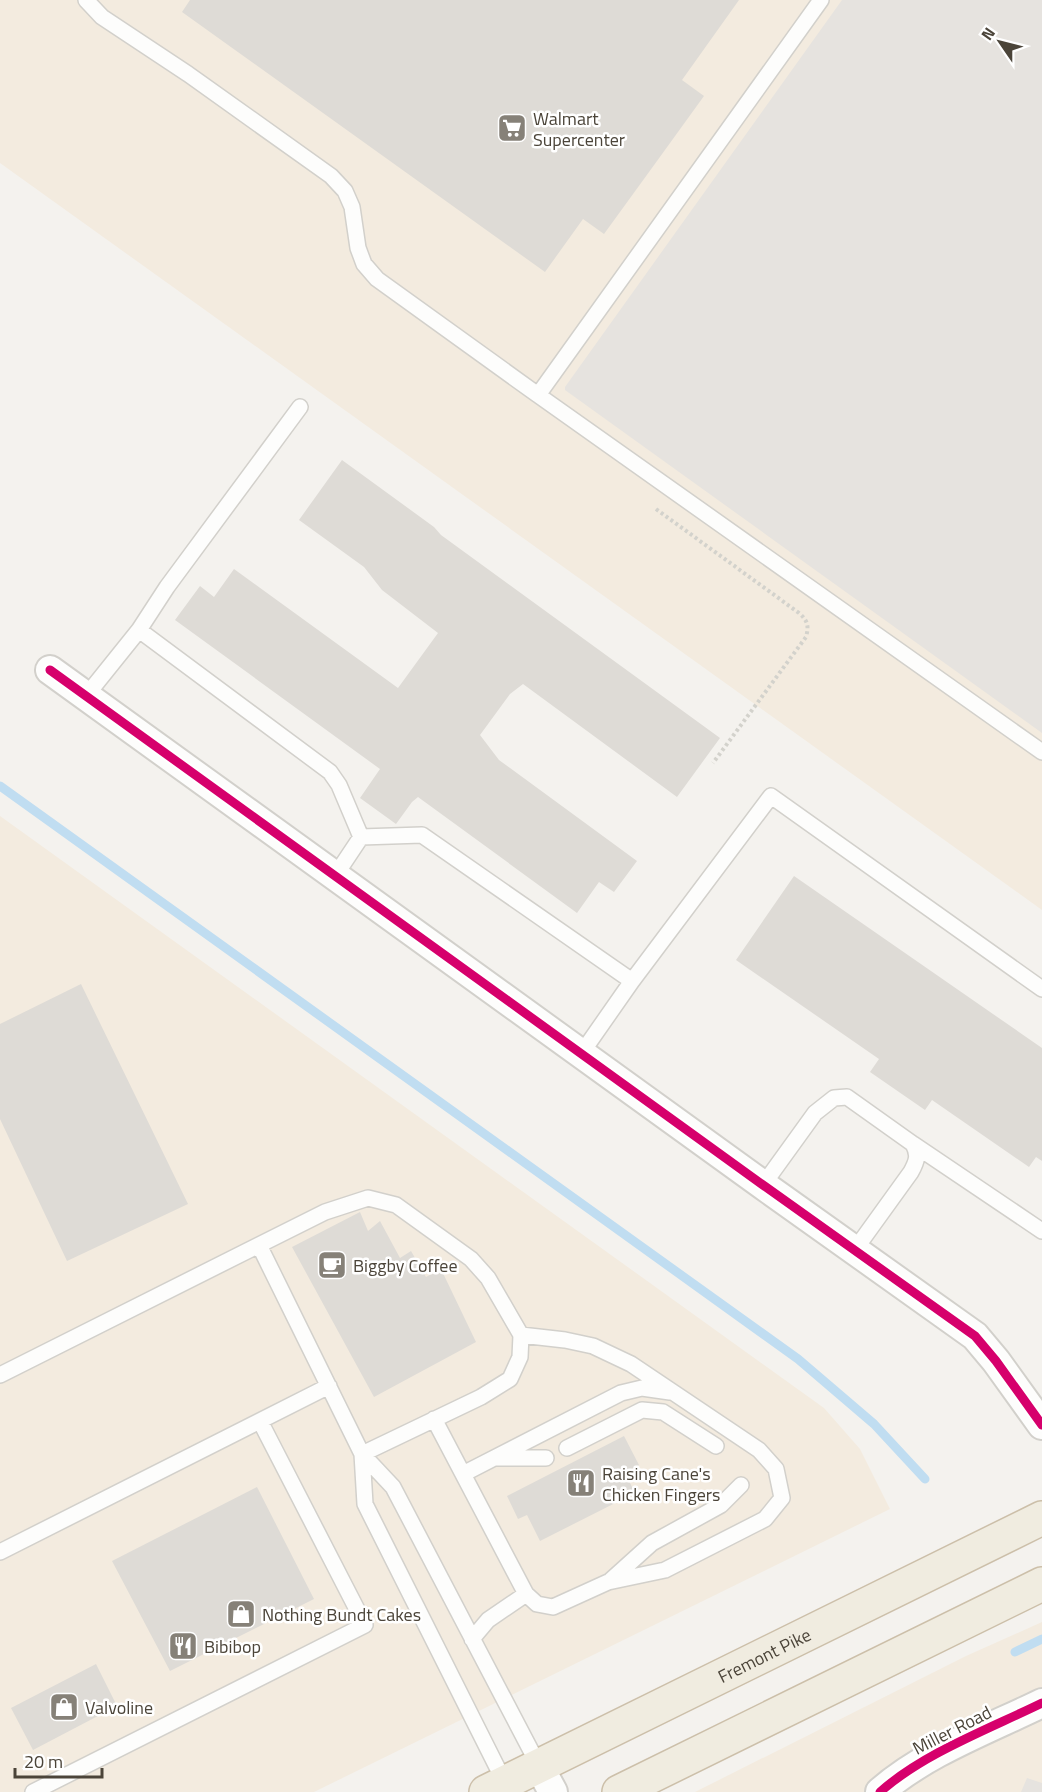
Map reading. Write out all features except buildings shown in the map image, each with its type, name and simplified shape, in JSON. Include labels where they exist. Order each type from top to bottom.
[{"type":"highway","name":"Fremont Pike","points":[[496,1787],[546,1779],[1042,1518]]},
{"type":"highway","points":[[619,1792],[1042,1584]]},
{"type":"street","points":[[50,670],[975,1336],[1042,1425]]},
{"type":"street","name":"Miller Road","points":[[880,1792],[891,1782],[930,1758],[1042,1703]]},
{"type":"lane","points":[[86,0],[102,17],[188,74],[331,176],[345,191],[352,207],[358,248],[364,264],[377,279],[1042,752]]},
{"type":"lane","points":[[538,395],[821,0]]},
{"type":"lane","points":[[86,696],[139,630],[167,587],[300,407]]},
{"type":"lane","points":[[139,630],[330,772],[339,786],[361,837]]},
{"type":"lane","points":[[581,1054],[632,981],[771,796],[1042,989]]},
{"type":"lane","points":[[361,837],[422,835],[632,981]]},
{"type":"lane","points":[[335,876],[361,837]]},
{"type":"lane","points":[[763,1185],[815,1113],[834,1098],[847,1097],[912,1144],[1042,1231]]},
{"type":"lane","points":[[854,1251],[917,1161],[917,1152],[912,1144]]},
{"type":"lane","points":[[0,1375],[325,1212],[368,1198],[396,1205],[471,1259],[488,1278],[521,1335],[520,1357],[510,1379],[481,1397],[362,1454]]},
{"type":"lane","points":[[259,1245],[362,1454],[393,1487],[546,1779]]},
{"type":"lane","points":[[434,1419],[526,1594],[537,1604],[553,1607],[608,1582],[664,1570],[765,1519],[782,1498],[776,1469],[759,1450],[631,1364],[593,1346],[521,1335]]},
{"type":"lane","points":[[0,1552],[329,1386]]},
{"type":"lane","points":[[463,1474],[621,1393],[642,1388],[673,1392]]},
{"type":"lane","points":[[567,1448],[642,1410],[663,1412],[716,1446]]},
{"type":"lane","points":[[33,1792],[365,1625],[261,1421]]},
{"type":"lane","points":[[362,1454],[365,1504],[496,1787]]},
{"type":"lane","points":[[495,1458],[546,1458]]},
{"type":"lane","points":[[608,1582],[652,1543],[721,1505],[741,1485]]},
{"type":"lane","points":[[472,1639],[488,1620],[526,1594]]},
{"type":"path","points":[[655,508],[799,613],[806,619],[809,627],[806,637],[713,763]]},
{"type":"shaded area","points":[[0,0],[1042,0],[1042,910],[0,163]]},
{"type":"shaded area","points":[[842,0],[1042,0],[1042,733],[565,390]]},
{"type":"shaded area","points":[[0,816],[824,1408],[860,1449],[890,1509],[314,1792],[0,1792]]},
{"type":"shaded area","points":[[1042,1622],[1042,1792],[695,1792],[966,1656]]},
{"type":"shaded area","points":[[1027,1778],[1042,1783],[1042,1792],[1021,1792]]},
{"type":"waterway","points":[[0,786],[798,1359],[874,1424],[925,1479]]},
{"type":"waterway","points":[[1015,1652],[1042,1639]]},
{"type":"cycle path","points":[[50,670],[975,1336],[1042,1425]]},
{"type":"cycle path","points":[[880,1792],[916,1765],[1042,1703]]},
{"type":"place","name":"Walmart Supercenter","points":[[512,128]]},
{"type":"place","name":"Biggby Coffee","points":[[332,1265]]},
{"type":"place","name":"Raising Cane's Chicken Fingers","points":[[581,1483]]},
{"type":"place","name":"Nothing Bundt Cakes","points":[[241,1614]]},
{"type":"place","name":"Bibibop","points":[[183,1646]]},
{"type":"place","name":"Valvoline","points":[[64,1707]]}]
